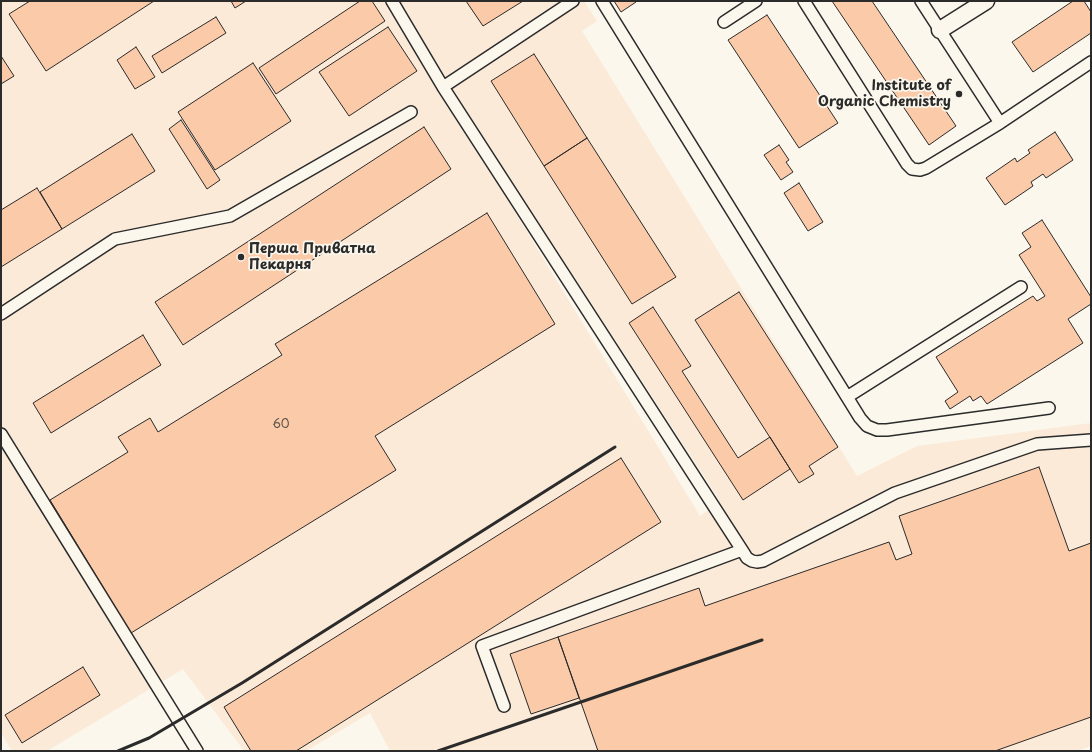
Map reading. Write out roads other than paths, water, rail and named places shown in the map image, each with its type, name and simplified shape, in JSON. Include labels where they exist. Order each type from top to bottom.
[{"type":"street","points":[[940,30],[986,1]]},
{"type":"lane","points":[[392,1],[443,87],[747,558],[757,562],[763,561],[895,493],[1037,444],[1091,440]]},
{"type":"lane","points":[[443,87],[573,1]]},
{"type":"lane","points":[[602,1],[860,418],[867,426],[877,430],[887,430],[1049,408]]},
{"type":"lane","points":[[724,22],[756,1]]},
{"type":"lane","points":[[804,1],[907,164],[912,169],[920,170],[926,168],[1000,123],[1091,62]]},
{"type":"lane","points":[[921,1],[1000,123]]},
{"type":"lane","points":[[1,314],[115,239],[230,216],[411,112]]},
{"type":"lane","points":[[847,397],[1021,287]]},
{"type":"lane","points":[[1,434],[196,751]]},
{"type":"lane","points":[[504,706],[482,646],[742,550]]},
{"type":"railway","points":[[118,751],[149,738],[242,683],[615,447]]},
{"type":"railway","points":[[438,751],[762,640]]},
{"type":"place","name":"Institute of Organic Chemistry","points":[[959,94]]},
{"type":"place","name":"Перша Приватна Пекарня","points":[[241,257]]}]
